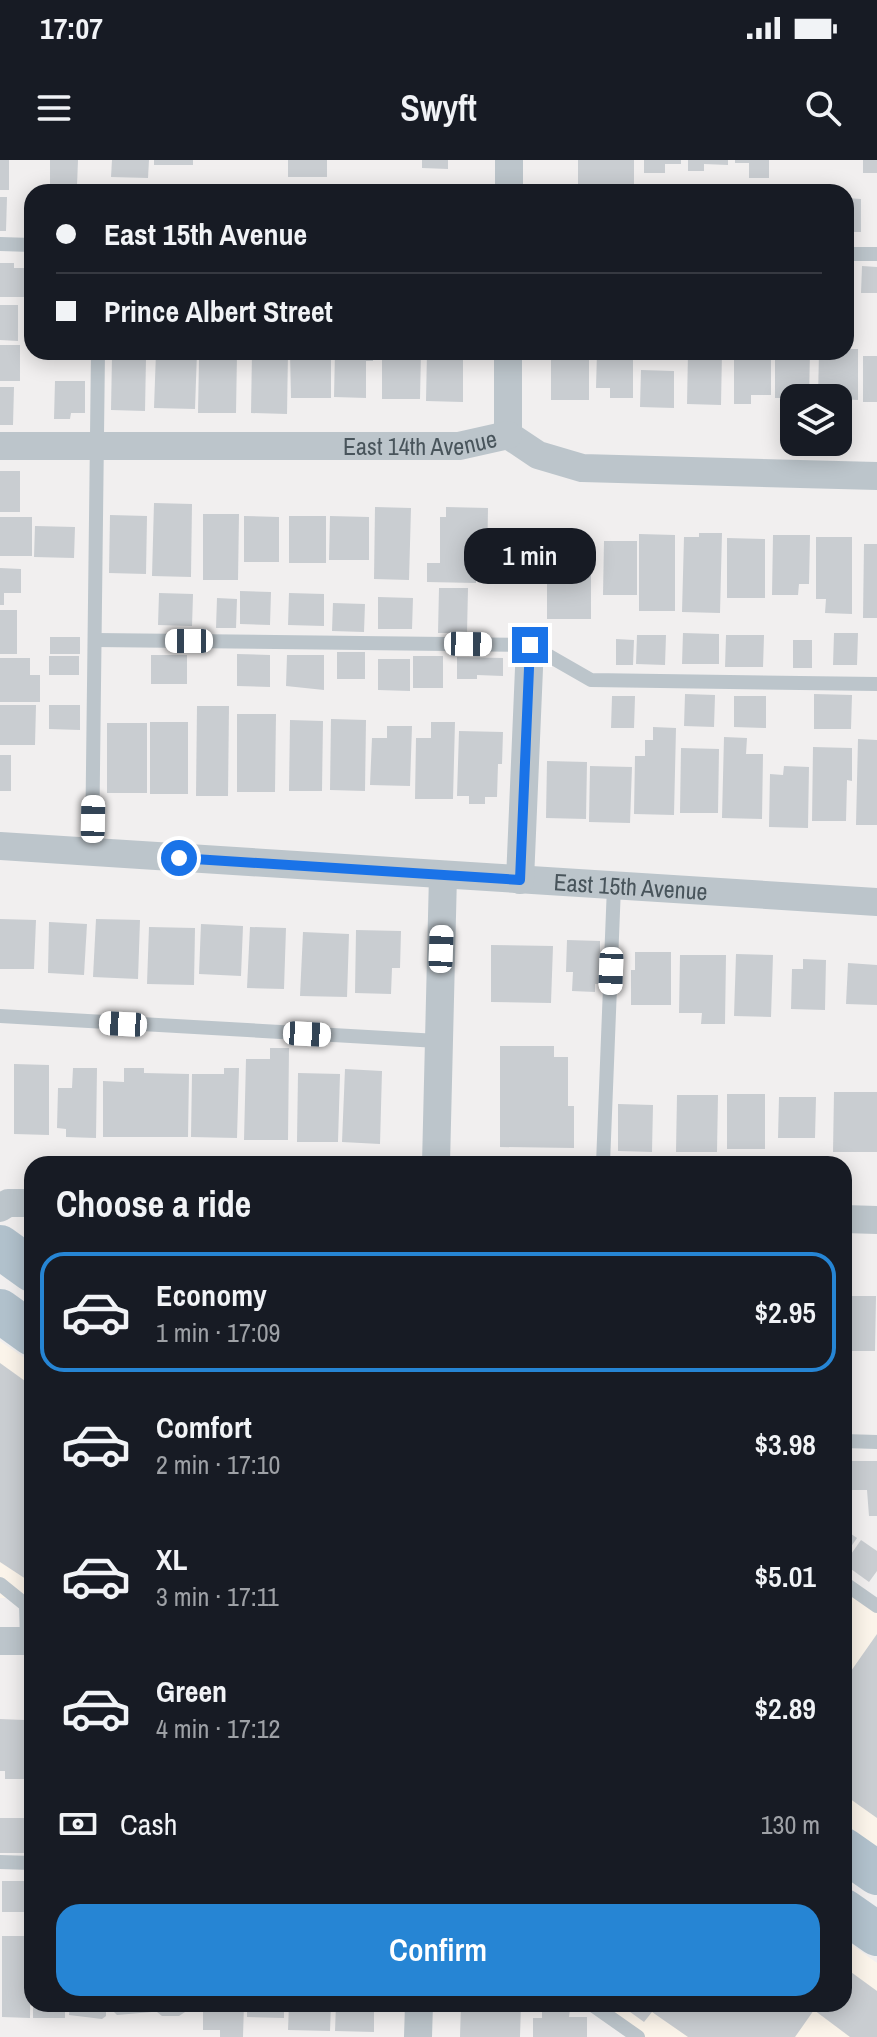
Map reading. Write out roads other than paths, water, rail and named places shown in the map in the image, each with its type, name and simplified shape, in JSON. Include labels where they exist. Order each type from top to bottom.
[{"type":"main road","points":[[0,1247],[24,1264]]},
{"type":"main road","points":[[0,1311],[24,1328]]},
{"type":"main road","points":[[852,1856],[877,1873]]},
{"type":"main road","points":[[852,1917],[877,1934]]},
{"type":"street","points":[[509,160],[509,184]]},
{"type":"street","points":[[508,360],[508,435]]},
{"type":"street","name":"East 14th Avenue","points":[[0,446],[459,446],[508,435],[538,455],[582,468],[877,476]]},
{"type":"street","points":[[520,880],[530,645]]},
{"type":"street","name":"East 15th Avenue","points":[[0,846],[877,902]]},
{"type":"street","points":[[436,1156],[443,875]]},
{"type":"street","points":[[0,1208],[8,1203],[24,1203]]},
{"type":"street","points":[[852,1219],[877,1220]]},
{"type":"street","points":[[418,2037],[419,2012]]},
{"type":"lane","points":[[0,244],[24,245]]},
{"type":"lane","points":[[854,254],[877,254]]},
{"type":"lane","points":[[92,852],[98,360]]},
{"type":"lane","points":[[96,640],[530,645],[591,680],[877,684]]},
{"type":"lane","points":[[603,1156],[614,886]]},
{"type":"lane","points":[[0,1016],[438,1041]]},
{"type":"lane","points":[[852,1441],[877,1442]]},
{"type":"lane","points":[[0,1584],[24,1603]]},
{"type":"lane","points":[[852,1589],[877,1606]]},
{"type":"lane","points":[[20,1641],[24,1617]]},
{"type":"lane","points":[[0,1862],[24,1863]]},
{"type":"lane","points":[[602,2012],[638,2037]]}]
